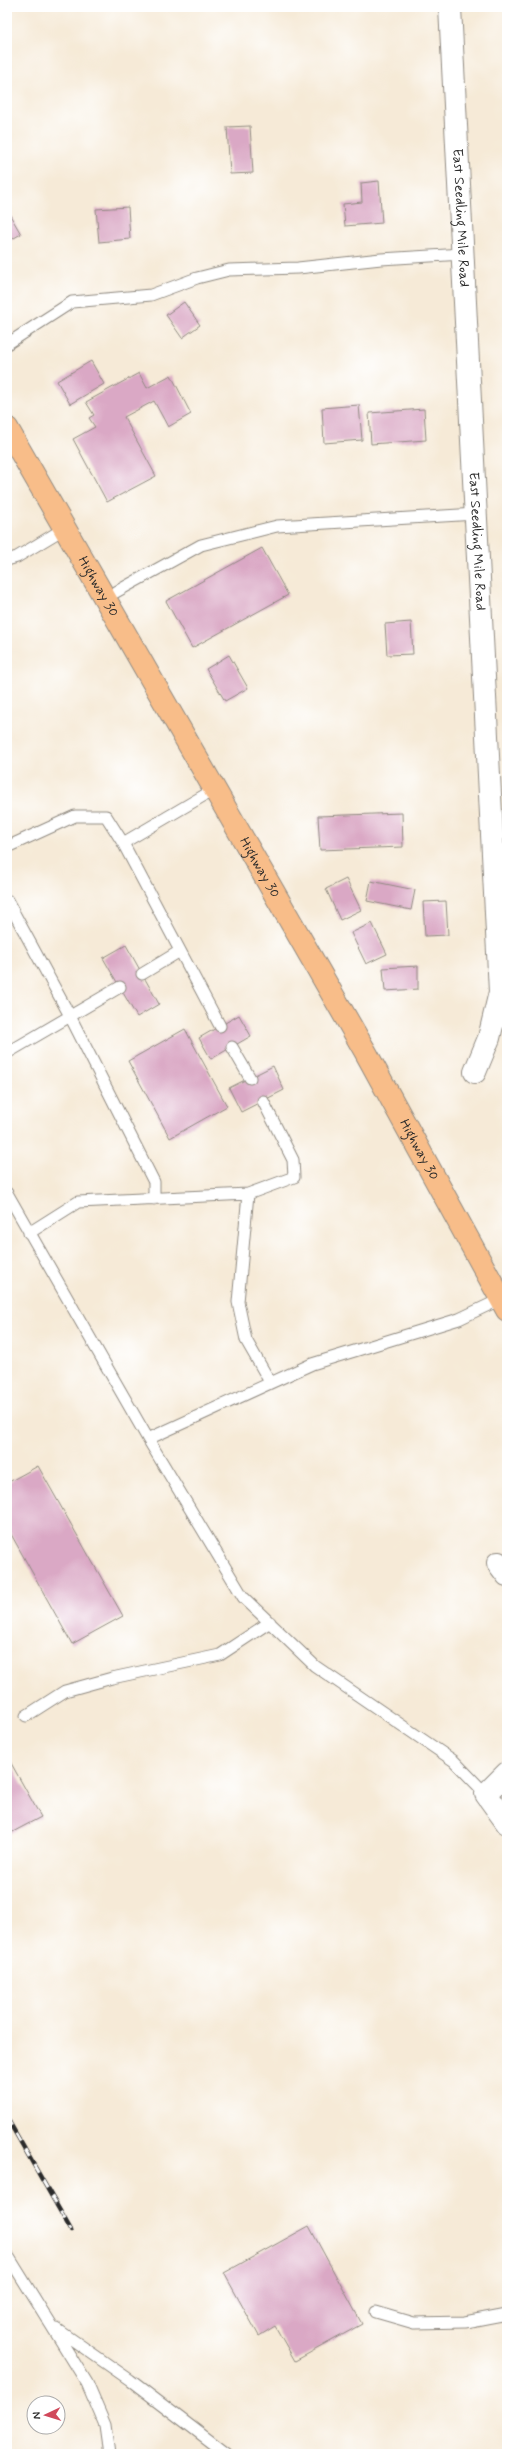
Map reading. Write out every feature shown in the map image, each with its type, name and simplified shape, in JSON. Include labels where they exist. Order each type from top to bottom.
[{"type":"highway","name":"Highway 30","points":[[7,428],[365,1050],[504,1304]]},
{"type":"street","name":"East Seedling Mile Road","points":[[450,7],[500,992],[489,1038],[474,1072]]},
{"type":"street","points":[[507,1773],[486,1794],[507,1823]]},
{"type":"lane","points":[[7,344],[72,302],[151,295],[197,278],[229,270],[298,268],[381,258],[463,254]]},
{"type":"lane","points":[[105,598],[201,545],[277,526],[476,514]]},
{"type":"lane","points":[[7,560],[17,557],[65,528]]},
{"type":"lane","points":[[123,843],[214,789]]},
{"type":"lane","points":[[7,847],[75,816],[106,816],[123,843],[220,1026]]},
{"type":"lane","points":[[7,900],[70,1016],[154,1182],[154,1199]]},
{"type":"lane","points":[[142,974],[180,951]]},
{"type":"lane","points":[[7,1053],[120,987]]},
{"type":"lane","points":[[232,1047],[250,1078]]},
{"type":"lane","points":[[29,1233],[78,1202],[248,1194],[294,1177],[295,1170],[293,1160],[263,1101]]},
{"type":"lane","points":[[7,1193],[10,1206],[29,1233],[148,1439],[243,1597],[316,1666],[454,1761],[486,1794]]},
{"type":"lane","points":[[248,1194],[238,1302],[246,1340],[270,1382]]},
{"type":"lane","points":[[148,1439],[312,1364],[504,1304]]},
{"type":"lane","points":[[26,1716],[66,1691],[112,1678],[220,1655],[270,1622]]},
{"type":"lane","points":[[7,2254],[54,2327],[87,2383],[105,2425],[109,2454]]},
{"type":"lane","points":[[376,2312],[414,2323],[465,2322],[507,2314]]},
{"type":"lane","points":[[54,2327],[130,2380],[227,2454]]},
{"type":"building","points":[[250,126],[253,173],[230,174],[227,127]]},
{"type":"building","points":[[379,181],[382,223],[345,226],[343,204],[362,202],[361,183]]},
{"type":"building","points":[[128,207],[130,239],[99,242],[96,209]]},
{"type":"building","points":[[7,210],[21,234],[7,242]]},
{"type":"building","points":[[184,302],[200,325],[182,338],[166,315]]},
{"type":"building","points":[[91,361],[104,384],[70,404],[57,381]]},
{"type":"building","points":[[139,373],[147,388],[171,375],[191,414],[168,427],[154,401],[124,417],[156,476],[107,502],[73,439],[95,427],[89,418],[94,415],[86,402]]},
{"type":"building","points":[[359,405],[362,440],[324,443],[322,408]]},
{"type":"building","points":[[424,409],[426,440],[371,444],[369,413]]},
{"type":"building","points":[[262,548],[288,595],[192,648],[166,601]]},
{"type":"building","points":[[411,622],[413,654],[387,655],[385,624]]},
{"type":"building","points":[[229,655],[248,688],[225,701],[206,669]]},
{"type":"building","points":[[402,813],[403,847],[320,850],[318,816]]},
{"type":"building","points":[[346,879],[361,910],[340,920],[326,889]]},
{"type":"building","points":[[371,881],[415,890],[411,910],[367,901]]},
{"type":"building","points":[[446,901],[448,935],[425,936],[423,902]]},
{"type":"building","points":[[372,923],[387,954],[366,964],[351,933]]},
{"type":"building","points":[[126,945],[159,1004],[137,1017],[103,958]]},
{"type":"building","points":[[418,966],[418,989],[385,991],[383,968]]},
{"type":"building","points":[[239,1015],[251,1036],[211,1059],[199,1038]]},
{"type":"building","points":[[185,1029],[227,1106],[170,1138],[128,1061]]},
{"type":"building","points":[[273,1066],[284,1090],[241,1112],[229,1088]]},
{"type":"building","points":[[38,1466],[123,1616],[72,1644],[7,1527],[7,1483]]},
{"type":"building","points":[[7,1756],[41,1817],[7,1835]]},
{"type":"building","points":[[309,2226],[362,2324],[295,2361],[275,2326],[259,2336],[224,2273]]},
{"type":"railway","points":[[7,2118],[71,2230]]}]
